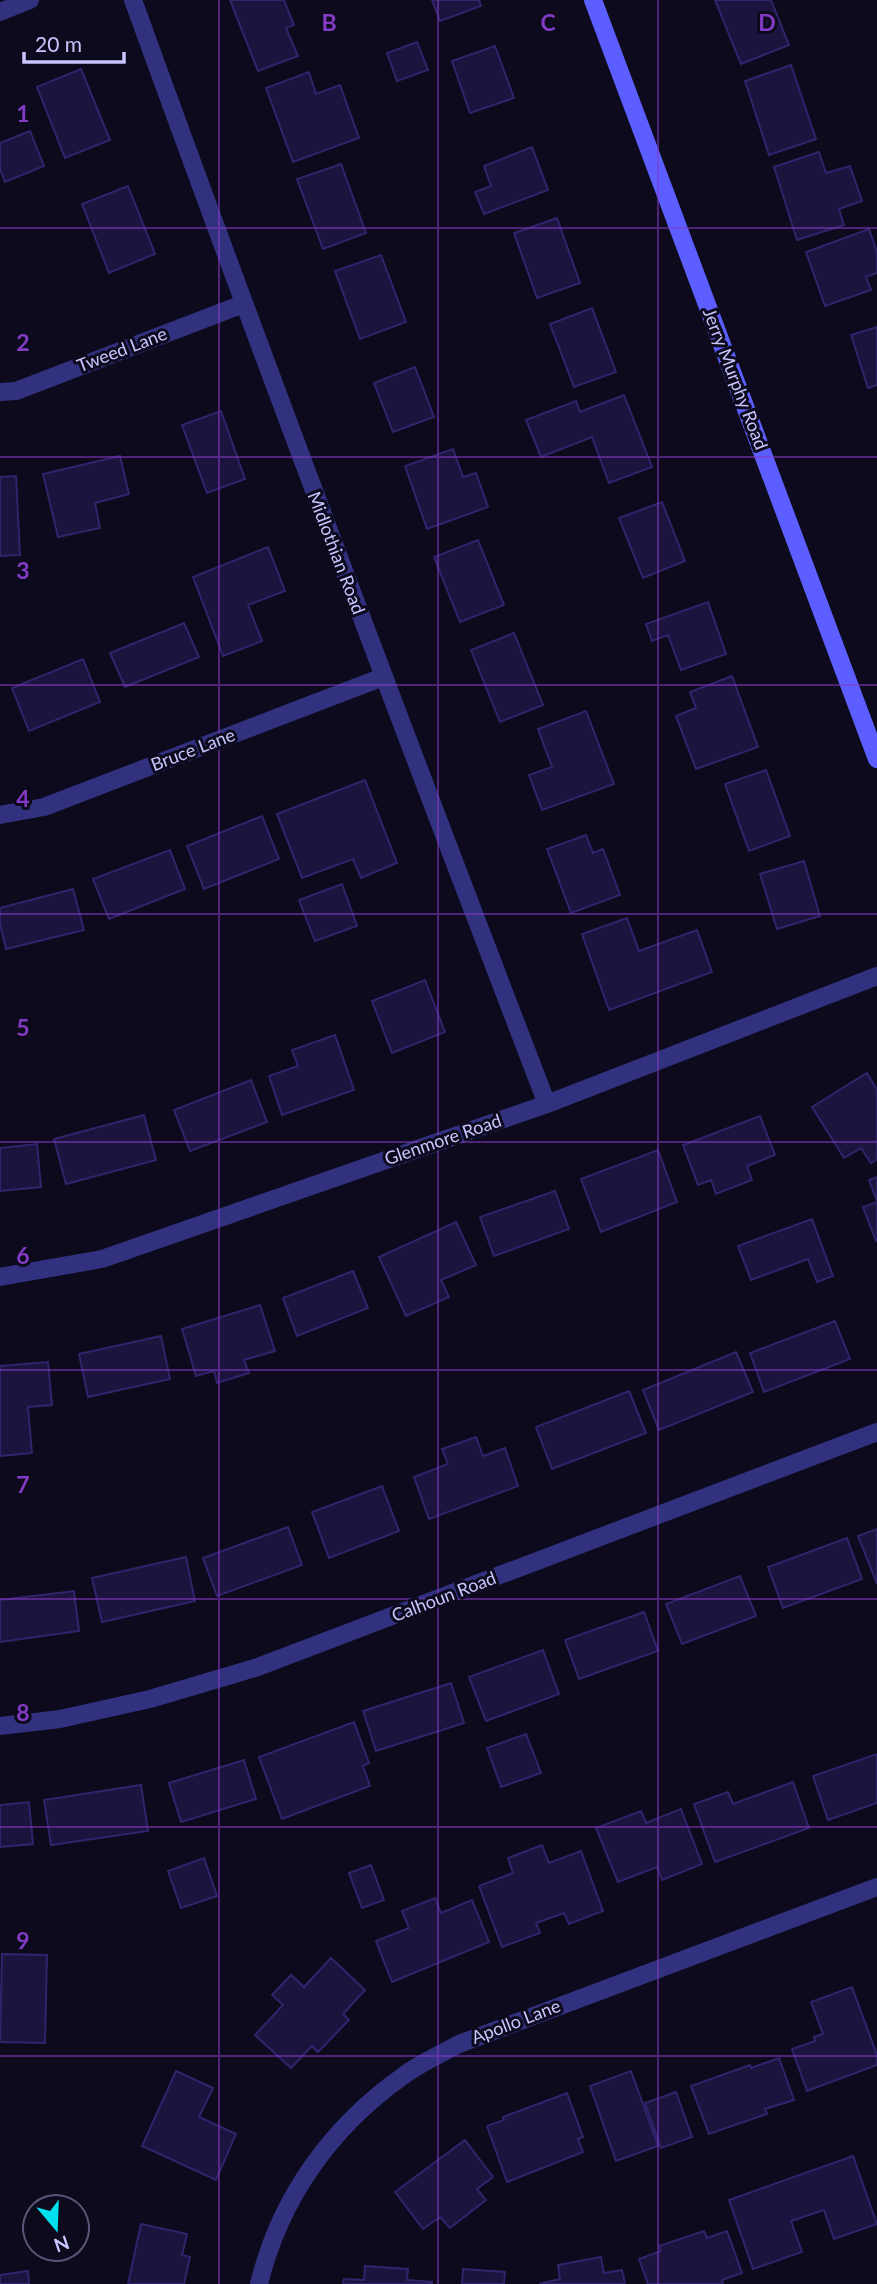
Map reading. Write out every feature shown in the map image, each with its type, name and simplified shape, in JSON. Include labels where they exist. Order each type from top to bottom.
[{"type":"street","points":[[0,12],[30,0]]},
{"type":"street","name":"Midlothian Road","points":[[133,0],[243,304],[547,1104]]},
{"type":"street","name":"Jerry Murphy Road","points":[[593,0],[877,759]]},
{"type":"street","name":"Tweed Lane","points":[[0,392],[16,391],[243,304]]},
{"type":"street","name":"Bruce Lane","points":[[0,815],[44,807],[383,677]]},
{"type":"street","name":"Glenmore Road","points":[[0,1277],[103,1259],[547,1104],[877,976]]},
{"type":"street","name":"Calhoun Road","points":[[0,1726],[60,1719],[150,1699],[255,1668],[877,1432]]},
{"type":"street","name":"Apollo Lane","points":[[259,2284],[265,2260],[293,2195],[326,2146],[362,2108],[405,2074],[459,2044],[877,1887]]},
{"type":"building","points":[[230,0],[284,0],[294,25],[286,28],[298,56],[258,71]]},
{"type":"building","points":[[432,0],[479,0],[481,6],[440,21]]},
{"type":"building","points":[[715,0],[771,0],[789,45],[741,64]]},
{"type":"building","points":[[417,42],[428,70],[397,81],[387,53]]},
{"type":"building","points":[[495,46],[514,98],[470,113],[452,61]]},
{"type":"building","points":[[791,65],[816,139],[769,155],[745,81]]},
{"type":"building","points":[[81,69],[110,140],[65,158],[37,87]]},
{"type":"building","points":[[309,72],[316,94],[340,85],[359,138],[293,162],[266,88]]},
{"type":"building","points":[[30,131],[44,166],[5,182],[0,169],[0,143]]},
{"type":"building","points":[[532,147],[548,190],[484,214],[475,192],[491,186],[484,166]]},
{"type":"building","points":[[819,152],[826,173],[850,166],[862,201],[839,209],[844,225],[797,240],[774,167]]},
{"type":"building","points":[[341,164],[366,233],[323,249],[297,179]]},
{"type":"building","points":[[128,186],[155,254],[109,273],[82,204]]},
{"type":"building","points":[[557,218],[580,283],[537,298],[514,233]]},
{"type":"building","points":[[869,229],[877,252],[877,273],[866,277],[871,290],[825,306],[806,252]]},
{"type":"building","points":[[381,255],[406,322],[360,339],[335,271]]},
{"type":"building","points":[[592,308],[616,372],[574,387],[550,324]]},
{"type":"building","points":[[877,327],[877,385],[868,388],[851,335]]},
{"type":"building","points":[[415,367],[434,417],[393,432],[374,383]]},
{"type":"building","points":[[624,395],[652,467],[609,483],[592,437],[541,457],[526,420],[576,401],[580,412]]},
{"type":"building","points":[[221,411],[245,479],[207,493],[182,425]]},
{"type":"building","points":[[453,449],[463,477],[476,473],[488,507],[427,529],[405,466]]},
{"type":"building","points":[[120,456],[129,494],[95,503],[100,528],[58,537],[43,474]]},
{"type":"building","points":[[16,476],[20,555],[0,556],[0,477]]},
{"type":"building","points":[[662,502],[685,561],[643,578],[619,518]]},
{"type":"building","points":[[478,540],[504,605],[460,622],[434,557]]},
{"type":"building","points":[[268,547],[285,591],[248,605],[262,641],[223,656],[193,577]]},
{"type":"building","points":[[708,602],[726,654],[681,670],[668,635],[652,641],[646,624]]},
{"type":"building","points":[[184,623],[199,657],[125,687],[110,653]]},
{"type":"building","points":[[514,633],[543,705],[500,722],[471,650]]},
{"type":"building","points":[[83,659],[100,702],[29,731],[12,688]]},
{"type":"building","points":[[732,676],[758,747],[696,769],[676,716],[696,708],[690,692]]},
{"type":"building","points":[[586,711],[614,784],[542,810],[529,775],[552,767],[538,729]]},
{"type":"building","points":[[766,770],[790,836],[749,851],[725,784]]},
{"type":"building","points":[[365,780],[397,863],[361,878],[353,859],[302,878],[277,814]]},
{"type":"building","points":[[262,816],[279,859],[204,889],[187,846]]},
{"type":"building","points":[[586,835],[593,853],[603,849],[620,895],[571,913],[547,849]]},
{"type":"building","points":[[170,850],[185,889],[109,919],[93,879]]},
{"type":"building","points":[[804,861],[820,916],[777,929],[760,874]]},
{"type":"building","points":[[342,884],[357,926],[315,941],[299,900]]},
{"type":"building","points":[[73,889],[84,930],[6,949],[0,924],[0,908]]},
{"type":"building","points":[[627,918],[639,951],[697,930],[712,972],[609,1010],[582,934]]},
{"type":"building","points":[[425,980],[445,1032],[392,1053],[372,1001]]},
{"type":"building","points":[[335,1035],[354,1090],[282,1115],[269,1076],[298,1066],[292,1050]]},
{"type":"building","points":[[867,1073],[877,1090],[877,1159],[871,1163],[861,1148],[844,1158],[812,1107]]},
{"type":"building","points":[[251,1080],[267,1122],[190,1151],[174,1110]]},
{"type":"building","points":[[144,1115],[156,1160],[66,1184],[54,1139]]},
{"type":"building","points":[[760,1116],[775,1155],[747,1166],[752,1180],[716,1194],[711,1180],[698,1185],[683,1145]]},
{"type":"building","points":[[37,1144],[41,1187],[0,1191],[0,1148]]},
{"type":"building","points":[[658,1150],[677,1202],[601,1232],[581,1179]]},
{"type":"building","points":[[877,1177],[877,1201],[869,1180]]},
{"type":"building","points":[[555,1191],[569,1229],[494,1256],[480,1217]]},
{"type":"building","points":[[877,1202],[877,1240],[876,1241],[863,1207]]},
{"type":"building","points":[[812,1219],[833,1276],[817,1282],[808,1259],[751,1280],[738,1246]]},
{"type":"building","points":[[456,1222],[476,1265],[441,1280],[449,1297],[406,1316],[379,1257]]},
{"type":"building","points":[[353,1271],[368,1308],[297,1336],[283,1298]]},
{"type":"building","points":[[260,1305],[275,1351],[244,1360],[249,1373],[217,1383],[214,1371],[196,1376],[182,1329]]},
{"type":"building","points":[[835,1321],[850,1359],[764,1392],[750,1353]]},
{"type":"building","points":[[161,1336],[170,1379],[88,1397],[79,1354]]},
{"type":"building","points":[[736,1352],[753,1392],[659,1430],[643,1390]]},
{"type":"building","points":[[48,1362],[52,1405],[28,1407],[32,1453],[0,1456],[0,1366]]},
{"type":"building","points":[[629,1391],[646,1433],[552,1469],[536,1427]]},
{"type":"building","points":[[476,1437],[483,1456],[505,1448],[518,1486],[429,1519],[414,1477],[448,1464],[442,1449]]},
{"type":"building","points":[[382,1486],[399,1531],[329,1558],[312,1512]]},
{"type":"building","points":[[288,1527],[302,1565],[217,1596],[203,1558]]},
{"type":"building","points":[[877,1529],[877,1584],[858,1536]]},
{"type":"building","points":[[847,1538],[862,1579],[783,1608],[768,1567]]},
{"type":"building","points":[[186,1557],[195,1601],[102,1622],[92,1578]]},
{"type":"building","points":[[740,1576],[756,1616],[682,1644],[666,1604]]},
{"type":"building","points":[[74,1591],[79,1631],[0,1642],[0,1600]]},
{"type":"building","points":[[644,1612],[658,1651],[579,1679],[565,1640]]},
{"type":"building","points":[[543,1650],[559,1694],[486,1721],[469,1677]]},
{"type":"building","points":[[451,1683],[464,1723],[376,1751],[363,1711]]},
{"type":"building","points":[[354,1722],[369,1763],[363,1766],[370,1786],[282,1819],[259,1757]]},
{"type":"building","points":[[526,1734],[541,1773],[501,1787],[487,1748]]},
{"type":"building","points":[[877,1754],[877,1803],[828,1820],[813,1776]]},
{"type":"building","points":[[244,1760],[256,1799],[181,1822],[169,1783]]},
{"type":"building","points":[[793,1782],[809,1828],[715,1862],[694,1804],[728,1792],[733,1804]]},
{"type":"building","points":[[141,1785],[148,1831],[51,1845],[44,1800]]},
{"type":"building","points":[[29,1802],[33,1844],[0,1847],[0,1805]]},
{"type":"building","points":[[681,1809],[702,1864],[662,1880],[657,1867],[618,1882],[596,1828],[641,1811],[646,1823]]},
{"type":"building","points":[[542,1845],[549,1863],[581,1851],[603,1911],[569,1924],[564,1913],[536,1923],[540,1933],[502,1947],[479,1886],[513,1873],[508,1858]]},
{"type":"building","points":[[204,1858],[217,1896],[181,1908],[168,1871]]},
{"type":"building","points":[[371,1865],[384,1900],[362,1908],[349,1873]]},
{"type":"building","points":[[435,1898],[441,1913],[472,1900],[489,1942],[392,1982],[376,1941],[409,1928],[402,1911]]},
{"type":"building","points":[[2,1954],[47,1955],[45,2043],[0,2042]]},
{"type":"building","points":[[331,1958],[365,1990],[343,2014],[349,2020],[318,2052],[312,2046],[291,2068],[255,2035],[283,2005],[272,1995],[291,1975],[304,1987]]},
{"type":"building","points":[[852,1987],[877,2055],[877,2065],[807,2091],[792,2049],[815,2041],[814,2037],[823,2034],[811,2002]]},
{"type":"building","points":[[779,2058],[794,2100],[765,2109],[767,2114],[709,2134],[691,2086],[750,2065],[751,2068]]},
{"type":"building","points":[[176,2071],[213,2088],[199,2117],[236,2134],[216,2180],[142,2146]]},
{"type":"building","points":[[631,2071],[658,2146],[616,2161],[590,2086]]},
{"type":"building","points":[[676,2092],[692,2137],[661,2148],[645,2103]]},
{"type":"building","points":[[567,2093],[583,2137],[578,2139],[583,2152],[507,2182],[487,2126],[504,2120],[503,2117]]},
{"type":"building","points":[[465,2140],[493,2177],[477,2189],[486,2200],[450,2228],[440,2217],[423,2229],[395,2192]]},
{"type":"building","points":[[853,2156],[877,2224],[834,2239],[824,2210],[791,2221],[802,2252],[753,2269],[729,2200]]},
{"type":"building","points":[[141,2224],[187,2234],[182,2255],[190,2257],[184,2284],[128,2284]]},
{"type":"building","points":[[704,2231],[707,2238],[727,2231],[742,2273],[722,2280],[723,2284],[648,2284],[639,2259],[661,2251],[659,2246]]},
{"type":"building","points":[[601,2257],[604,2273],[622,2270],[625,2284],[539,2284],[560,2279],[558,2265]]},
{"type":"building","points":[[365,2266],[408,2269],[407,2280],[432,2284],[343,2284],[344,2279],[364,2280]]},
{"type":"building","points":[[463,2269],[505,2272],[504,2284],[462,2284]]},
{"type":"building","points":[[28,2271],[29,2284],[0,2284],[0,2275]]}]
